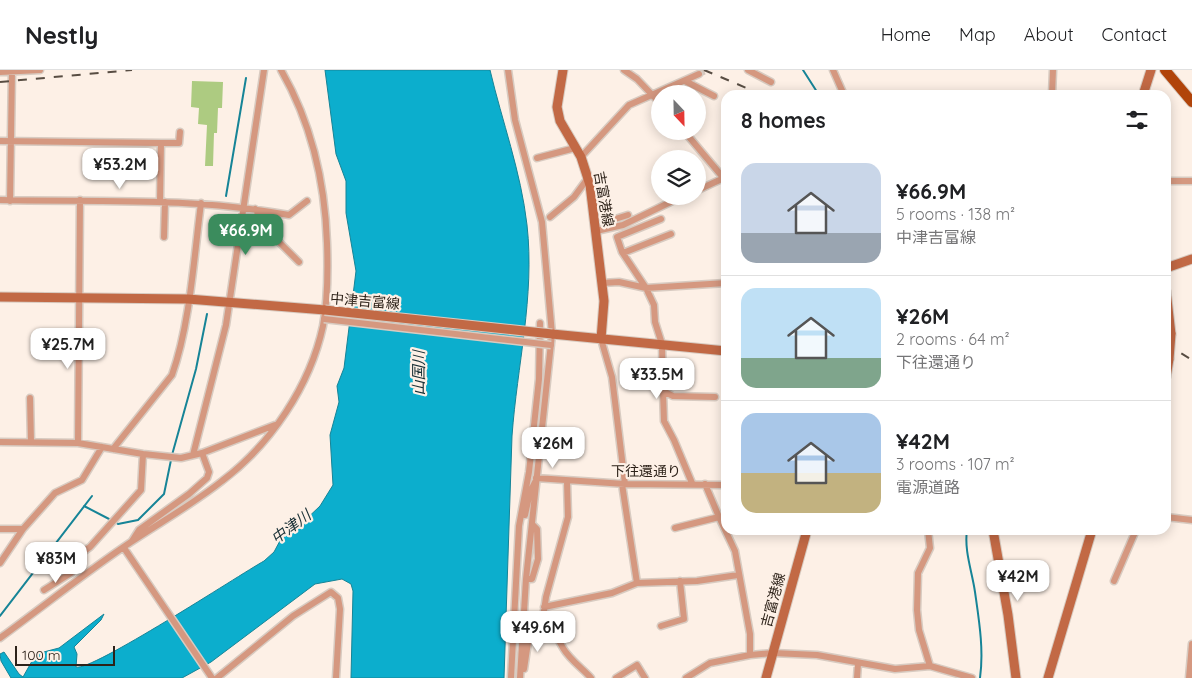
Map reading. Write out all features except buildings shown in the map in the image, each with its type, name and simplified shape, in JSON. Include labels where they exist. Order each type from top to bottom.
[{"type":"main road","name":"吉富港線","points":[[563,70],[557,107],[560,121],[582,157],[592,199],[604,301],[601,339]]},
{"type":"main road","points":[[1145,90],[1151,70]]},
{"type":"main road","points":[[1165,70],[1192,102]]},
{"type":"main road","points":[[1171,266],[1192,259]]},
{"type":"main road","name":"中津吉富線","points":[[0,298],[188,299],[324,315],[721,350]]},
{"type":"main road","name":"吉富港線","points":[[766,678],[806,535]]},
{"type":"main road","points":[[994,535],[1008,615],[1016,678]]},
{"type":"main road","points":[[1048,678],[1091,535]]},
{"type":"street","points":[[0,72],[40,70]]},
{"type":"street","points":[[193,455],[226,325],[264,70]]},
{"type":"street","points":[[0,638],[132,542],[222,481],[260,447],[310,367],[324,315],[328,276],[323,192],[318,164],[299,101],[281,70]]},
{"type":"street","points":[[508,70],[515,120],[542,222],[552,334],[526,579],[527,629],[520,677]]},
{"type":"street","points":[[624,70],[651,93]]},
{"type":"street","points":[[748,70],[770,82]]},
{"type":"street","points":[[833,70],[842,90]]},
{"type":"street","points":[[1052,90],[1053,70]]},
{"type":"street","points":[[10,201],[12,71]]},
{"type":"street","points":[[676,85],[699,74]]},
{"type":"street","points":[[685,81],[714,96]]},
{"type":"street","points":[[582,157],[629,105],[651,96]]},
{"type":"street","points":[[0,141],[161,143],[179,142],[180,132]]},
{"type":"street","points":[[692,140],[721,173]]},
{"type":"street","points":[[161,143],[164,238]]},
{"type":"street","points":[[537,158],[575,148]]},
{"type":"street","points":[[550,217],[574,197],[588,178]]},
{"type":"street","points":[[706,187],[721,181]]},
{"type":"street","points":[[1171,181],[1192,181]]},
{"type":"street","points":[[592,199],[602,199],[612,220],[628,215]]},
{"type":"street","points":[[0,200],[201,203],[243,206],[289,214],[307,201]]},
{"type":"street","points":[[78,443],[80,200]]},
{"type":"street","points":[[113,449],[172,376],[188,299],[201,203]]},
{"type":"street","points":[[596,231],[623,226],[665,205]]},
{"type":"street","points":[[255,208],[275,238],[299,262]]},
{"type":"street","points":[[661,219],[617,237],[623,253],[646,288],[654,305],[655,322],[662,344],[664,422],[674,440],[692,483]]},
{"type":"street","points":[[623,253],[671,234]]},
{"type":"street","points":[[602,283],[619,282],[646,288],[721,283]]},
{"type":"street","points":[[324,315],[551,345]]},
{"type":"street","points":[[511,678],[519,526],[529,472],[539,379],[540,323]]},
{"type":"street","points":[[601,339],[612,377],[636,583]]},
{"type":"street","points":[[663,391],[673,396],[714,396]]},
{"type":"street","points":[[30,398],[31,442]]},
{"type":"street","points":[[0,442],[78,443],[172,457],[202,453],[276,424]]},
{"type":"street","points":[[0,563],[23,529],[54,493],[82,480],[102,447]]},
{"type":"street","points":[[132,542],[139,530],[189,494],[207,478],[209,472],[202,453]]},
{"type":"street","points":[[44,590],[70,573],[66,563],[90,547],[141,490],[143,454]]},
{"type":"street","name":"下往還通り","points":[[529,472],[567,482],[721,485]]},
{"type":"street","points":[[518,546],[530,492],[537,475]]},
{"type":"street","points":[[543,618],[544,607],[568,517],[567,482]]},
{"type":"street","points":[[705,484],[721,521]]},
{"type":"street","points":[[675,528],[719,517]]},
{"type":"street","points":[[1171,518],[1192,520]]},
{"type":"street","points":[[0,529],[23,529]]},
{"type":"street","points":[[727,535],[735,551],[750,634],[750,655]]},
{"type":"street","points":[[929,535],[930,548],[918,573],[917,610],[919,630],[930,666]]},
{"type":"street","points":[[1114,581],[1134,535]]},
{"type":"street","points":[[124,548],[212,678]]},
{"type":"street","points":[[544,607],[612,593],[636,583],[738,575]]},
{"type":"street","points":[[662,626],[684,619],[680,581]]},
{"type":"street","points":[[516,584],[527,589]]},
{"type":"street","points":[[217,678],[294,616],[331,592],[338,598],[340,609],[336,678]]},
{"type":"street","points":[[527,629],[543,618]]},
{"type":"street","points":[[543,618],[556,630],[563,648],[572,660],[591,678]]},
{"type":"street","points":[[1189,678],[1192,644]]},
{"type":"street","points":[[686,678],[710,663],[750,655],[773,653],[817,655],[895,669],[930,666],[972,678]]},
{"type":"street","points":[[856,678],[858,663]]},
{"type":"street","points":[[616,678],[638,665],[645,678]]},
{"type":"green space","points":[[192,81],[223,82],[222,108],[218,108],[217,133],[214,133],[213,166],[205,166],[207,125],[198,124],[199,108],[191,107]]},
{"type":"water","name":"山国川","points":[[325,70],[490,70],[520,186],[527,225],[529,252],[527,305],[512,436],[504,678],[351,678],[353,591],[351,584],[342,579],[315,584],[211,662],[182,678],[11,678],[1,661],[0,654],[4,652],[23,677],[36,654],[59,648],[104,614],[101,620],[74,647],[77,654],[76,667],[108,655],[166,621],[264,561],[274,552],[282,537],[299,526],[320,506],[333,485],[330,435],[339,402],[337,386],[344,368],[356,271],[346,213],[346,181],[336,154]]},
{"type":"waterway","points":[[803,70],[816,90]]},
{"type":"waterway","points":[[226,196],[246,78]]},
{"type":"waterway","points":[[172,455],[196,369],[207,314]]},
{"type":"waterway","points":[[115,522],[118,524],[138,520],[164,494],[171,460]]},
{"type":"waterway","points":[[0,616],[92,496]]},
{"type":"waterway","points":[[84,506],[111,520]]},
{"type":"waterway","points":[[966,535],[967,553],[981,635],[980,678]]},
{"type":"tunnel","points":[[699,74],[708,70]]},
{"type":"railway","points":[[0,82],[132,70]]},
{"type":"railway","points":[[704,70],[751,90]]},
{"type":"railway","points":[[1171,347],[1192,360]]},
{"type":"water label","name":"中津川","points":[[291,527]]}]
